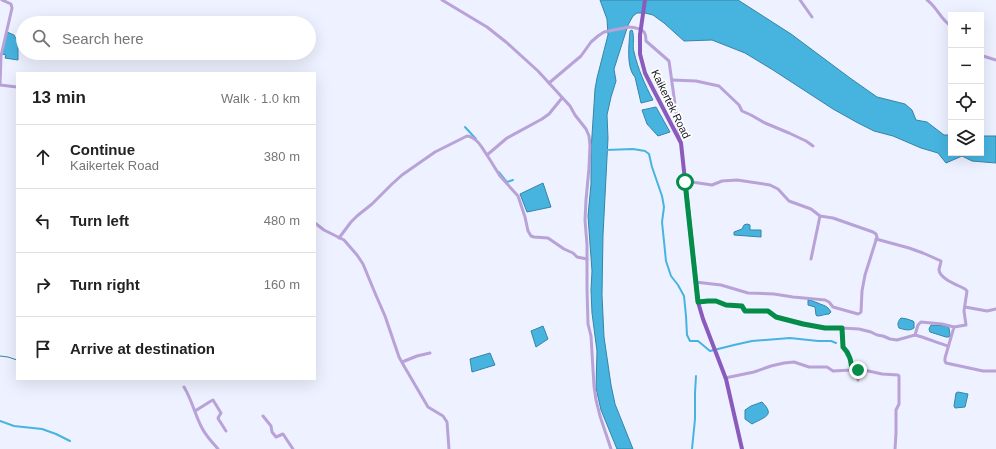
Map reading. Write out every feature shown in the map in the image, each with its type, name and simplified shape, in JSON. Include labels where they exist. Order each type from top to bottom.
[{"type":"main road","name":"Kaikertek Road","points":[[645,0],[640,35],[642,63],[645,73],[681,143],[698,302],[725,378],[742,449]]},
{"type":"street","points":[[2,0],[11,4],[12,8],[1,56],[0,85],[16,87]]},
{"type":"street","points":[[442,0],[488,28],[538,71],[570,106],[586,129],[589,136],[589,168],[586,200],[588,245],[588,324],[591,336],[590,345],[594,390],[600,416],[611,449]]},
{"type":"street","points":[[800,0],[812,17]]},
{"type":"street","points":[[927,0],[933,4],[948,24]]},
{"type":"street","points":[[550,83],[581,56],[591,42],[604,32],[629,27],[633,27],[644,32],[646,41],[670,63],[681,143]]},
{"type":"street","points":[[984,56],[996,60]]},
{"type":"street","points":[[672,80],[696,81],[719,86],[739,105],[742,111],[813,146]]},
{"type":"street","points":[[488,154],[507,138],[549,114],[562,98]]},
{"type":"street","points":[[338,238],[357,216],[372,204],[402,175],[435,152],[467,136],[470,136],[475,139],[488,154],[500,176],[518,196],[528,231],[531,236],[548,238],[564,249],[573,253],[577,258],[587,259]]},
{"type":"street","points":[[685,182],[712,185],[722,181],[737,180],[770,185],[778,189],[789,201],[811,209],[820,216],[833,218],[873,232],[877,235],[864,275],[860,314],[833,307],[825,300],[793,298],[774,294],[748,293],[721,285],[695,282]]},
{"type":"street","points":[[811,259],[820,216]]},
{"type":"street","points":[[316,224],[346,242],[363,264],[385,316],[399,357],[428,407],[443,416],[447,422],[449,449]]},
{"type":"street","points":[[876,239],[909,248],[939,260],[941,263],[939,269],[942,276],[965,288],[967,291],[965,308],[966,325],[954,327],[942,324],[920,322],[915,335]]},
{"type":"street","points":[[698,302],[716,301],[726,305],[742,306],[745,311],[768,311],[776,317],[803,324],[825,328],[850,328],[871,332],[890,339],[897,340],[915,335],[948,346]]},
{"type":"street","points":[[965,308],[986,311],[996,309]]},
{"type":"street","points":[[954,327],[948,346],[945,361],[946,363],[983,371],[996,371]]},
{"type":"street","points":[[842,328],[843,347],[851,359],[852,370]]},
{"type":"street","points":[[402,362],[430,352]]},
{"type":"street","points":[[725,378],[754,372],[789,362],[794,362],[809,367],[827,367],[833,371],[858,370],[898,375],[899,404],[896,410],[895,449]]},
{"type":"street","points":[[858,370],[858,380]]},
{"type":"street","points":[[184,387],[196,411],[202,428],[218,449]]},
{"type":"street","points":[[196,411],[213,400],[221,413],[218,418],[226,431]]},
{"type":"street","points":[[263,416],[271,426],[272,432],[276,437],[283,434],[293,449]]},
{"type":"water","points":[[600,0],[738,0],[791,34],[877,97],[905,104],[912,110],[916,120],[927,122],[944,135],[948,135],[948,156],[962,156],[946,163],[938,153],[921,148],[893,136],[874,131],[858,123],[833,109],[745,53],[712,40],[684,41],[653,15],[637,13],[633,16],[628,25],[614,69],[616,81],[607,115],[608,138],[603,235],[602,295],[604,337],[611,385],[615,404],[633,449],[617,449],[601,410],[596,388],[597,351],[592,313],[592,271],[588,216],[591,184],[591,151],[595,89],[608,35],[607,19]]},
{"type":"water","points":[[632,30],[633,49],[642,77],[653,100],[641,103],[635,77],[630,68],[629,62],[630,31]]},
{"type":"water","points":[[7,32],[14,35],[16,39],[16,60],[5,58],[6,55],[2,54]]},
{"type":"water","points":[[656,107],[670,132],[658,136],[647,124],[642,110]]},
{"type":"water","points":[[984,136],[996,136],[996,163],[972,161],[962,156],[984,156]]},
{"type":"water","points":[[543,183],[551,207],[527,212],[520,194]]},
{"type":"water","points":[[744,225],[750,225],[750,230],[761,230],[761,237],[734,235],[734,232],[742,229]]},
{"type":"water","points":[[808,300],[825,306],[831,312],[829,314],[817,316],[815,307],[808,305]]},
{"type":"water","points":[[901,318],[913,321],[914,328],[907,330],[899,328],[898,323]]},
{"type":"water","points":[[931,325],[948,326],[949,337],[930,332],[929,329]]},
{"type":"water","points":[[543,326],[548,339],[536,347],[531,331]]},
{"type":"water","points":[[490,353],[495,365],[472,372],[470,359]]},
{"type":"water","points":[[956,393],[968,394],[965,407],[955,408],[954,406]]},
{"type":"water","points":[[762,402],[768,410],[767,416],[752,424],[745,419],[745,410]]},
{"type":"waterway","points":[[465,127],[476,139]]},
{"type":"waterway","points":[[606,150],[633,149],[645,151],[649,154],[664,207],[662,222],[666,261],[671,276],[684,296],[687,335],[690,341],[698,341],[710,351],[752,341],[790,338],[831,341],[836,343]]},
{"type":"waterway","points":[[499,172],[507,182],[513,180]]},
{"type":"waterway","points":[[0,356],[16,360]]},
{"type":"waterway","points":[[692,449],[695,419],[696,376]]},
{"type":"waterway","points":[[0,421],[14,426],[42,429],[70,441]]},
{"type":"route","points":[[685,182],[698,302],[716,301],[726,305],[742,306],[743,310],[745,311],[768,311],[776,317],[803,324],[825,328],[842,328],[843,347],[847,351],[852,361],[852,370],[858,370]]}]
